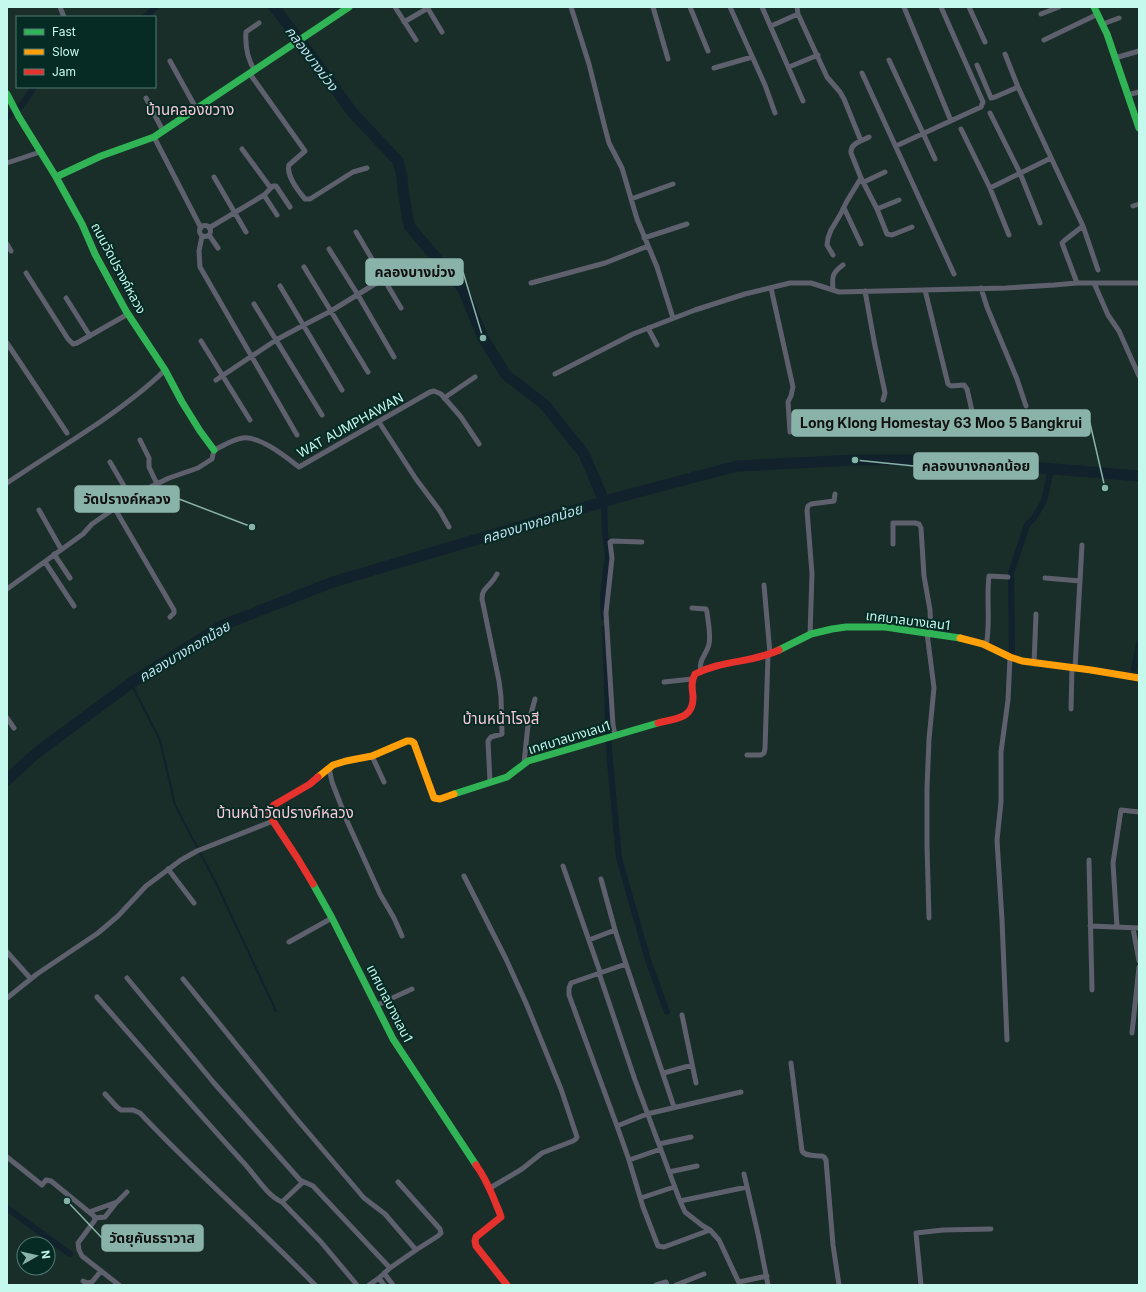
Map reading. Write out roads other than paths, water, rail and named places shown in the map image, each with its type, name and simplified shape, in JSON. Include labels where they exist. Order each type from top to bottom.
[{"type":"street","points":[[56,177],[101,156],[154,137],[253,73],[349,7]]},
{"type":"street","points":[[394,7],[416,40]]},
{"type":"street","points":[[571,7],[589,64],[609,143],[622,168],[644,238],[657,267],[674,318]]},
{"type":"street","points":[[653,7],[668,59]]},
{"type":"street","points":[[690,7],[708,51]]},
{"type":"street","points":[[730,7],[765,85],[775,114]]},
{"type":"street","points":[[762,7],[803,101]]},
{"type":"street","points":[[797,7],[798,14],[828,77],[844,99],[861,141]]},
{"type":"street","points":[[904,7],[951,121]]},
{"type":"street","points":[[896,146],[981,107],[983,102],[941,7]]},
{"type":"street","points":[[968,7],[985,42]]},
{"type":"street","points":[[1041,14],[1060,7]]},
{"type":"street","points":[[404,22],[428,8],[442,32]]},
{"type":"street","points":[[1044,40],[1096,10],[1103,24],[1139,128]]},
{"type":"street","points":[[770,26],[798,14]]},
{"type":"street","points":[[1103,24],[1119,18]]},
{"type":"street","points":[[259,23],[246,32],[247,56],[253,73],[305,150],[289,165],[288,168],[294,182],[305,199],[310,199],[353,172],[367,168]]},
{"type":"street","points":[[1114,58],[1139,51]]},
{"type":"street","points":[[1005,54],[1018,87],[1083,226],[1098,270]]},
{"type":"street","points":[[789,67],[818,55]]},
{"type":"street","points":[[714,68],[752,57]]},
{"type":"street","points":[[889,60],[935,159]]},
{"type":"street","points":[[170,61],[197,110]]},
{"type":"street","points":[[977,64],[991,98],[1018,87]]},
{"type":"street","points":[[862,73],[954,274]]},
{"type":"street","points":[[1127,95],[1139,92]]},
{"type":"street","name":"ถนนวัดปรางค์หลวง","points":[[7,94],[82,224],[128,314],[165,370],[200,431],[214,450]]},
{"type":"street","points":[[146,98],[163,131]]},
{"type":"street","points":[[990,113],[1020,173],[1040,223]]},
{"type":"street","points":[[961,129],[990,188],[1009,235]]},
{"type":"street","points":[[154,137],[201,228],[199,232],[202,236],[200,267],[297,435]]},
{"type":"street","points":[[869,138],[852,145],[850,153],[888,235],[892,235],[912,227]]},
{"type":"street","points":[[242,149],[270,187]]},
{"type":"street","points":[[7,163],[40,152]]},
{"type":"street","points":[[990,188],[1051,158]]},
{"type":"street","points":[[833,255],[826,242],[853,190],[863,180],[885,172]]},
{"type":"street","points":[[214,177],[234,214],[246,232]]},
{"type":"street","points":[[631,199],[672,184]]},
{"type":"street","points":[[201,228],[205,226],[209,228],[234,214],[264,195],[270,187],[273,186],[276,186],[290,207]]},
{"type":"street","points":[[264,195],[276,215]]},
{"type":"street","points":[[877,209],[899,200]]},
{"type":"street","points":[[1133,206],[1139,204]]},
{"type":"street","points":[[844,208],[861,244]]},
{"type":"street","points":[[644,238],[687,224]]},
{"type":"street","points":[[1077,283],[1062,243],[1083,226]]},
{"type":"street","points":[[209,228],[209,235],[218,248]]},
{"type":"street","points":[[356,232],[401,308]]},
{"type":"street","points":[[202,236],[209,235]]},
{"type":"street","points":[[7,244],[12,251]]},
{"type":"street","points":[[531,283],[605,263],[648,246]]},
{"type":"street","points":[[328,249],[358,295],[394,357]]},
{"type":"street","points":[[833,290],[833,276],[835,270],[843,264]]},
{"type":"street","points":[[304,267],[368,372]]},
{"type":"street","points":[[26,273],[71,342],[74,344],[128,314]]},
{"type":"street","points":[[216,380],[276,340],[331,311],[383,279]]},
{"type":"street","points":[[555,374],[633,334],[648,328],[723,301],[790,283],[811,283],[839,292],[981,288],[1077,283],[1139,283]]},
{"type":"street","points":[[1094,283],[1108,315],[1119,331],[1139,376]]},
{"type":"street","points":[[280,286],[342,390]]},
{"type":"street","points":[[771,288],[792,387],[791,396],[788,402],[790,432]]},
{"type":"street","points":[[981,288],[1017,379],[1026,406]]},
{"type":"street","points":[[925,290],[948,384],[951,386],[964,385],[967,389],[972,411],[965,421],[965,426],[967,429]]},
{"type":"street","points":[[865,291],[885,393],[883,400]]},
{"type":"street","points":[[66,298],[90,336]]},
{"type":"street","points":[[254,304],[322,416]]},
{"type":"street","points":[[648,328],[657,345]]},
{"type":"street","points":[[201,340],[250,420]]},
{"type":"street","points":[[7,343],[67,433]]},
{"type":"street","points":[[7,483],[69,443],[135,397],[165,370]]},
{"type":"street","points":[[475,377],[444,398],[461,417],[479,444]]},
{"type":"street","name":"WAT AUMPHAWAN","points":[[214,450],[230,442],[244,438],[258,440],[299,467],[430,392],[434,391],[441,394],[444,398]]},
{"type":"street","points":[[379,422],[416,479],[440,511],[449,527]]},
{"type":"street","points":[[140,440],[149,458],[149,468],[157,484]]},
{"type":"street","points":[[7,589],[83,534],[92,524],[131,498],[157,484],[169,478],[198,468],[212,459],[214,450]]},
{"type":"street","points":[[110,462],[131,498]]},
{"type":"street","points":[[810,635],[812,574],[807,510],[808,506],[811,504],[834,501],[835,494]]},
{"type":"street","points":[[115,509],[174,610],[174,613],[170,617]]},
{"type":"street","points":[[39,510],[61,549]]},
{"type":"street","points":[[893,544],[893,523],[915,523],[921,528],[924,576],[930,610],[929,633],[934,688],[929,739],[927,788],[929,918]]},
{"type":"street","points":[[614,735],[606,613],[611,564],[610,542],[642,542]]},
{"type":"street","points":[[1071,709],[1082,545]]},
{"type":"street","points":[[54,554],[70,578]]},
{"type":"street","points":[[45,562],[74,606]]},
{"type":"street","points":[[490,782],[488,740],[491,737],[502,734],[502,697],[482,594],[497,574]]},
{"type":"street","points":[[986,646],[989,576],[1008,577]]},
{"type":"street","points":[[1045,578],[1080,581]]},
{"type":"street","points":[[747,755],[761,755],[764,753],[765,748],[769,654],[764,586]]},
{"type":"street","points":[[692,608],[706,609],[707,612],[709,641],[700,664],[701,671]]},
{"type":"street","points":[[1034,664],[1036,614]]},
{"type":"street","name":"เทศบาลบางเลน1","points":[[508,1285],[476,1246],[475,1241],[476,1237],[501,1217],[490,1188],[468,1151],[431,1098],[393,1039],[332,918],[298,859],[273,821],[270,815],[270,809],[274,805],[320,777],[333,765],[372,756],[404,741],[414,742],[434,798],[440,799],[507,777],[524,763],[614,735],[689,714],[693,707],[692,679],[695,674],[724,664],[769,654],[816,632],[846,626],[862,625],[886,627],[929,633],[978,642],[1011,659],[1034,664],[1074,668],[1139,678]]},
{"type":"street","points":[[1007,1040],[997,840],[1001,802],[1001,752],[1008,700],[1011,659]]},
{"type":"street","points":[[664,682],[692,679]]},
{"type":"street","points":[[524,763],[528,725],[535,699]]},
{"type":"street","points":[[7,718],[14,728]]},
{"type":"street","points":[[372,756],[384,782]]},
{"type":"street","points":[[328,769],[347,821],[380,894],[398,925],[402,936]]},
{"type":"street","points":[[1117,927],[1113,863],[1121,810],[1139,812]]},
{"type":"street","points":[[7,998],[31,979],[93,937],[118,916],[146,886],[168,869],[197,851],[273,821]]},
{"type":"street","points":[[1089,860],[1092,990]]},
{"type":"street","points":[[563,866],[647,1114],[670,1172],[674,1187],[685,1212],[710,1230],[719,1240],[739,1283],[766,1276]]},
{"type":"street","points":[[168,869],[194,903]]},
{"type":"street","points":[[464,876],[526,1003],[561,1089],[577,1137],[573,1141],[542,1154],[522,1169],[490,1188]]},
{"type":"street","points":[[601,879],[615,930],[664,1073],[674,1107]]},
{"type":"street","points":[[289,942],[332,918]]},
{"type":"street","points":[[1090,926],[1139,928]]},
{"type":"street","points":[[1133,928],[1139,961]]},
{"type":"street","points":[[589,940],[615,930]]},
{"type":"street","points":[[7,952],[31,979]]},
{"type":"street","points":[[626,964],[571,983],[569,995],[617,1126],[658,1246],[664,1247],[710,1230]]},
{"type":"street","points":[[1132,1033],[1139,967]]},
{"type":"street","points":[[127,978],[214,1083],[303,1182],[313,1186],[390,1268]]},
{"type":"street","points":[[184,979],[295,1117],[364,1198],[385,1214],[416,1250]]},
{"type":"street","points":[[377,1006],[412,989]]},
{"type":"street","points":[[97,997],[271,1195],[282,1202],[321,1242],[357,1285]]},
{"type":"street","points":[[682,1015],[696,1082]]},
{"type":"street","points":[[791,1063],[802,1151],[804,1154],[808,1155],[822,1156],[826,1160],[838,1285]]},
{"type":"street","points":[[664,1073],[692,1065]]},
{"type":"street","points":[[617,1126],[647,1114],[741,1092]]},
{"type":"street","points":[[105,1094],[121,1110],[133,1110],[140,1114],[315,1285]]},
{"type":"street","points":[[629,1160],[660,1147],[691,1137]]},
{"type":"street","points":[[7,1157],[42,1184],[46,1180],[51,1181],[89,1212],[95,1219]]},
{"type":"street","points":[[670,1172],[697,1166]]},
{"type":"street","points":[[744,1174],[768,1285]]},
{"type":"street","points":[[282,1202],[303,1182]]},
{"type":"street","points":[[369,1285],[390,1268],[441,1233],[440,1229],[398,1182]]},
{"type":"street","points":[[641,1198],[674,1187]]},
{"type":"street","points":[[680,1201],[747,1187]]},
{"type":"street","points":[[119,1285],[82,1256],[78,1243],[95,1219],[105,1217],[127,1192]]},
{"type":"street","points":[[89,1212],[117,1202]]},
{"type":"street","points":[[921,1285],[916,1233],[943,1230],[991,1229]]},
{"type":"street","points":[[83,1281],[87,1283],[92,1282],[101,1271]]},
{"type":"street","points":[[384,1273],[393,1285]]},
{"type":"street","points":[[676,1285],[704,1274]]},
{"type":"street","points":[[379,1278],[384,1285]]},
{"type":"street","points":[[656,1285],[666,1282],[667,1285]]},
{"type":"waterway","points":[[146,16],[156,7]]},
{"type":"waterway","name":"คลองบางม่วง","points":[[274,7],[352,112],[398,161],[402,177],[409,226],[463,289],[483,338],[506,375],[544,404],[584,454],[604,501]]},
{"type":"waterway","points":[[7,117],[23,104],[33,88]]},
{"type":"waterway","name":"คลองบางกอกน้อย","points":[[7,780],[35,754],[131,683],[223,625],[333,582],[623,496],[737,466],[855,460],[947,460],[1139,476]]},
{"type":"waterway","points":[[1012,652],[1011,573],[1027,525],[1034,518],[1044,501],[1051,469]]},
{"type":"waterway","points":[[604,501],[605,532],[608,556],[603,596],[604,617]]},
{"type":"waterway","points":[[605,628],[609,750],[619,858],[648,960],[667,1012]]},
{"type":"waterway","points":[[1134,669],[1139,643]]},
{"type":"waterway","points":[[131,683],[160,740],[175,805],[217,885],[276,1011]]},
{"type":"waterway","points":[[7,1208],[70,1254]]},
{"type":"place","name":"คลองบางม่วง","points":[[483,338]]},
{"type":"place","name":"คลองบางกอกน้อย","points":[[855,460]]},
{"type":"place","name":"Long Klong Homestay 63 Moo 5 Bangkrui","points":[[1105,488]]},
{"type":"place","name":"วัดปรางค์หลวง","points":[[252,527]]},
{"type":"place","name":"วัดยุคันธราวาส","points":[[67,1201]]},
{"type":"district","name":"บ้านคลองขวาง","points":[[190,109]]},
{"type":"district","name":"บ้านหน้าโรงสี","points":[[501,718]]},
{"type":"district","name":"บ้านหน้าวัดปรางค์หลวง","points":[[285,812]]}]
